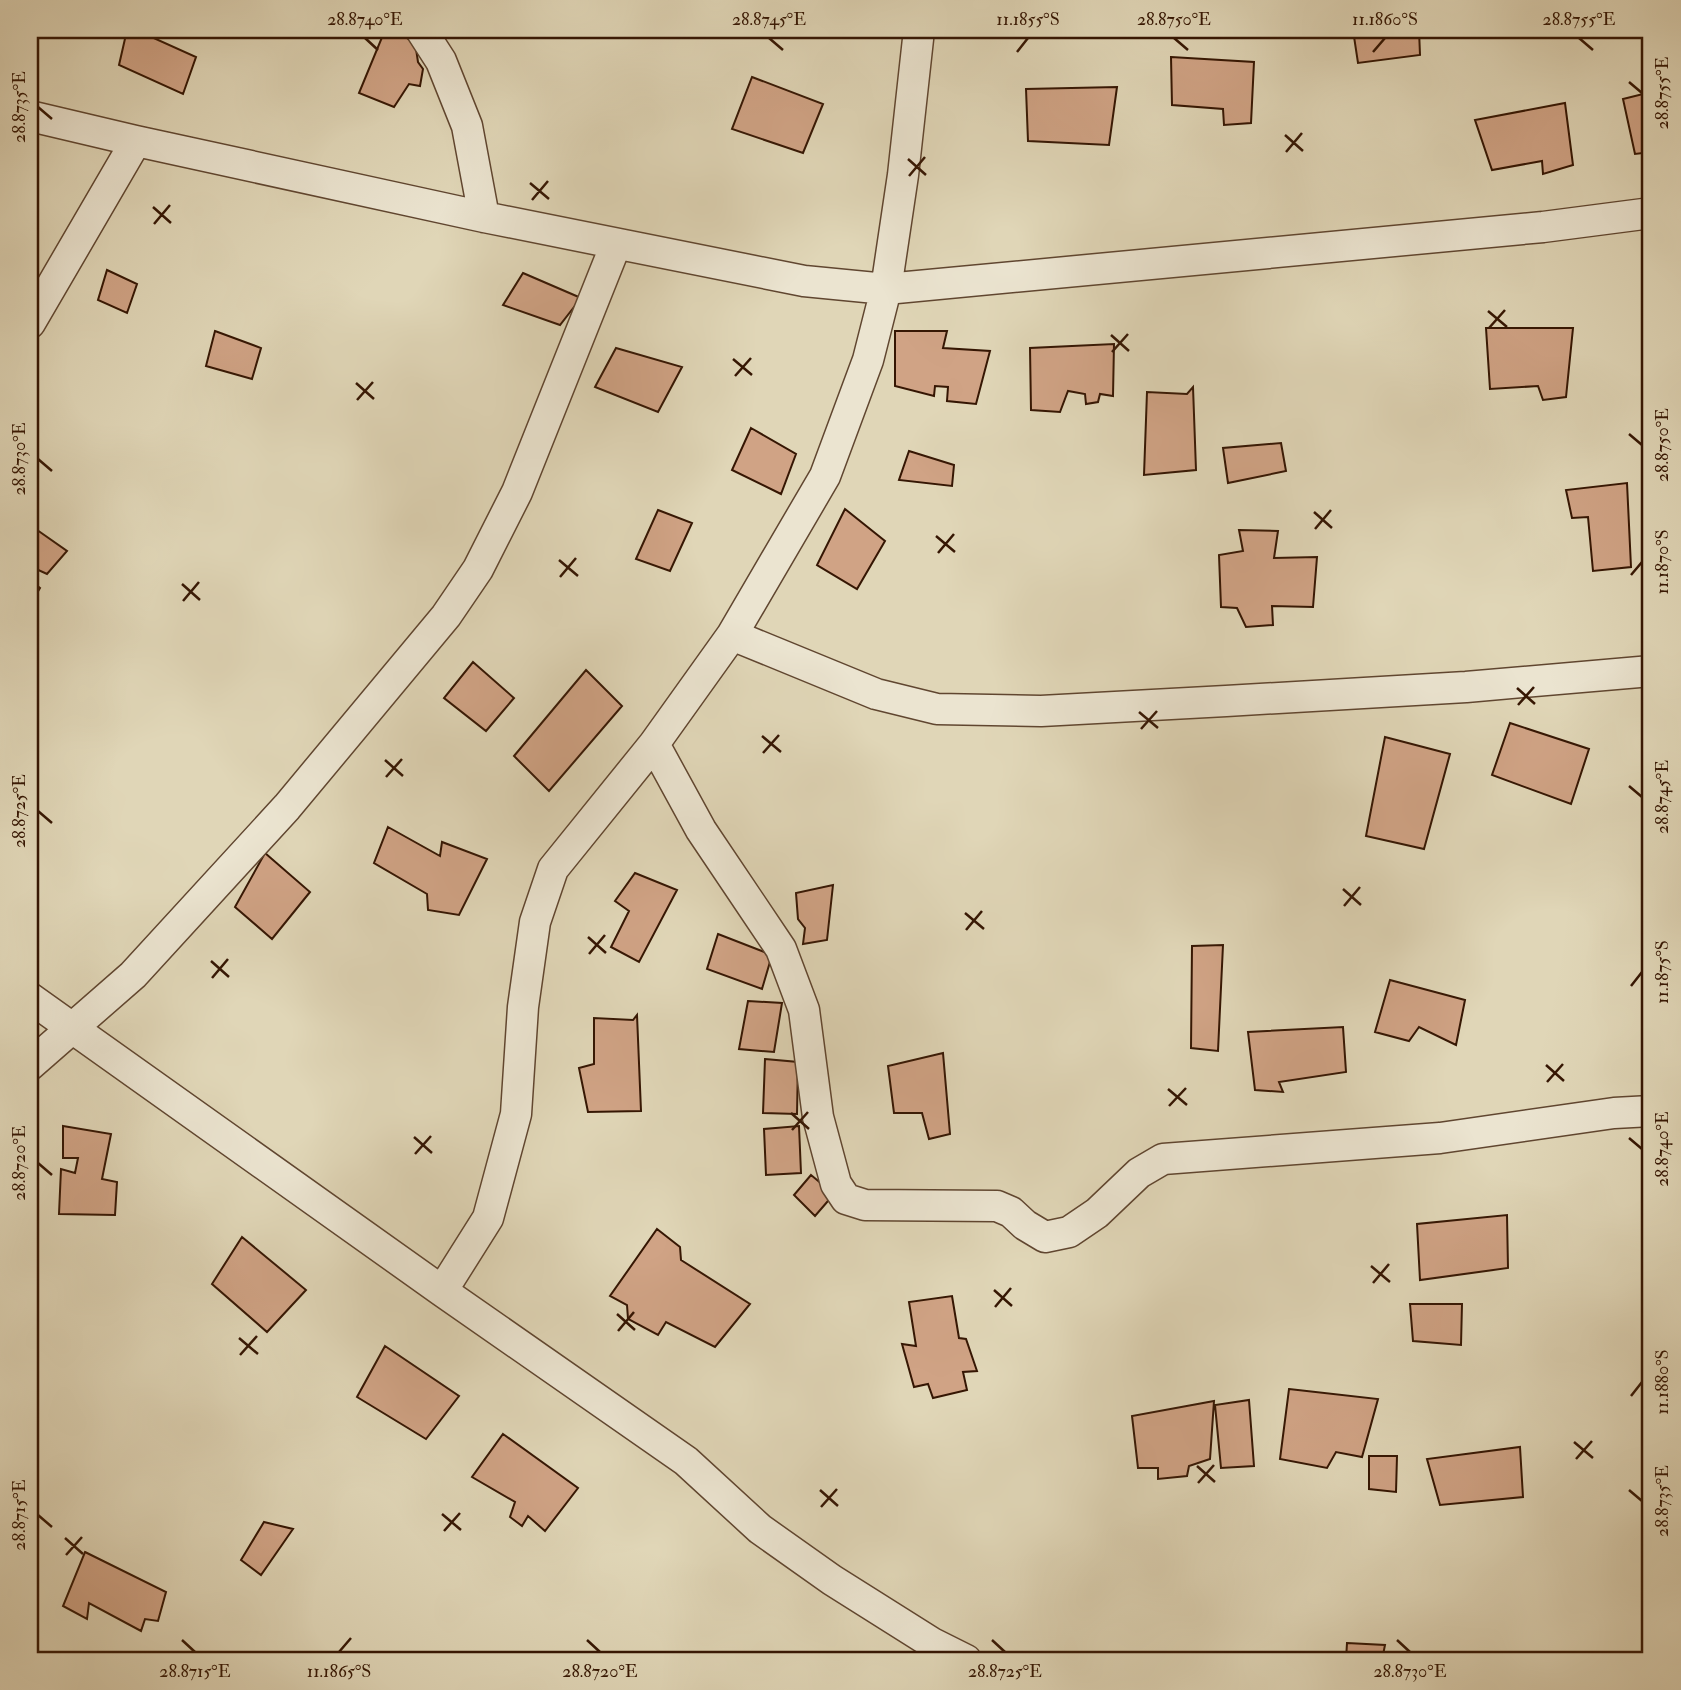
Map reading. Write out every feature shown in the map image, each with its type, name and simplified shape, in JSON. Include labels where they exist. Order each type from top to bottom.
[{"type":"street","points":[[421,30],[441,61],[467,126],[484,217]]},
{"type":"street","points":[[442,1290],[488,1217],[516,1114],[523,1007],[535,922],[553,869],[654,744],[732,635],[825,475],[868,360],[886,289],[903,175],[919,30]]},
{"type":"street","points":[[30,116],[616,244],[804,281],[886,289],[1543,227],[1651,213]]},
{"type":"street","points":[[30,323],[136,141]]},
{"type":"street","points":[[30,1065],[133,975],[278,817],[446,616],[478,569],[517,492],[616,244]]},
{"type":"street","points":[[732,635],[876,694],[937,709],[1041,711],[1239,701],[1466,687],[1651,671]]},
{"type":"street","points":[[654,744],[701,830],[780,948],[804,1010],[818,1117],[836,1184],[846,1199],[864,1205],[997,1206],[1011,1212],[1025,1225],[1045,1237],[1069,1233],[1097,1213],[1139,1173],[1163,1159],[1440,1138],[1614,1113],[1651,1111]]},
{"type":"street","points":[[30,998],[686,1461],[760,1530],[832,1580],[933,1643],[966,1660]]},
{"type":"building","points":[[127,30],[136,30],[196,57],[183,94],[119,65]]},
{"type":"building","points":[[385,30],[391,30],[415,42],[418,62],[423,69],[420,86],[409,84],[394,107],[359,93]]},
{"type":"building","points":[[1353,30],[1419,30],[1420,55],[1358,63]]},
{"type":"building","points":[[1171,57],[1254,62],[1251,123],[1224,125],[1223,109],[1172,105]]},
{"type":"building","points":[[752,77],[823,104],[803,153],[732,129]]},
{"type":"building","points":[[1117,87],[1109,145],[1028,141],[1026,89]]},
{"type":"building","points":[[1651,92],[1651,152],[1635,154],[1623,99]]},
{"type":"building","points":[[1565,103],[1573,165],[1543,174],[1542,161],[1492,170],[1475,120]]},
{"type":"building","points":[[107,270],[137,284],[127,313],[98,300]]},
{"type":"building","points":[[523,273],[581,298],[560,325],[503,305]]},
{"type":"building","points":[[1486,328],[1573,328],[1566,397],[1543,400],[1538,386],[1490,389]]},
{"type":"building","points":[[215,331],[261,348],[252,379],[206,366]]},
{"type":"building","points":[[895,331],[947,331],[943,348],[990,351],[976,404],[947,401],[948,387],[935,386],[934,396],[895,386]]},
{"type":"building","points":[[1114,344],[1113,396],[1100,394],[1098,402],[1086,404],[1085,394],[1068,391],[1060,412],[1031,410],[1030,348]]},
{"type":"building","points":[[616,348],[682,367],[658,412],[595,387]]},
{"type":"building","points":[[1193,387],[1196,470],[1144,475],[1147,392],[1187,394]]},
{"type":"building","points":[[751,428],[796,454],[781,494],[732,470]]},
{"type":"building","points":[[1281,443],[1286,471],[1228,483],[1223,448]]},
{"type":"building","points":[[909,451],[954,465],[952,486],[899,480]]},
{"type":"building","points":[[1627,483],[1631,567],[1593,571],[1588,517],[1572,518],[1566,490]]},
{"type":"building","points":[[845,509],[885,541],[857,589],[817,565]]},
{"type":"building","points":[[658,510],[692,523],[670,571],[636,559]]},
{"type":"building","points":[[30,525],[67,551],[47,574],[34,568],[30,572]]},
{"type":"building","points":[[1239,530],[1278,531],[1274,558],[1317,557],[1313,607],[1272,606],[1273,625],[1246,627],[1237,608],[1221,607],[1219,555],[1243,551]]},
{"type":"building","points":[[30,580],[40,588],[30,605]]},
{"type":"building","points":[[473,662],[514,698],[486,731],[444,698]]},
{"type":"building","points":[[586,670],[622,706],[549,791],[514,756]]},
{"type":"building","points":[[1510,723],[1589,749],[1571,804],[1492,775]]},
{"type":"building","points":[[1385,737],[1450,754],[1424,849],[1366,836]]},
{"type":"building","points":[[388,827],[440,856],[442,842],[487,859],[459,915],[428,910],[427,894],[374,863]]},
{"type":"building","points":[[265,853],[310,892],[272,939],[235,907]]},
{"type":"building","points":[[635,873],[677,890],[639,962],[611,947],[629,911],[615,901]]},
{"type":"building","points":[[833,885],[827,940],[803,944],[805,928],[798,919],[796,893]]},
{"type":"building","points":[[718,934],[772,955],[762,989],[707,969]]},
{"type":"building","points":[[1223,945],[1218,1051],[1191,1048],[1192,946]]},
{"type":"building","points":[[1390,980],[1465,1000],[1456,1045],[1419,1027],[1409,1041],[1375,1032]]},
{"type":"building","points":[[748,1001],[782,1003],[774,1052],[739,1049]]},
{"type":"building","points":[[637,1015],[641,1111],[588,1112],[579,1068],[594,1064],[594,1018],[633,1020]]},
{"type":"building","points":[[1343,1027],[1346,1072],[1279,1082],[1283,1092],[1255,1090],[1248,1032]]},
{"type":"building","points":[[943,1053],[950,1134],[929,1139],[922,1113],[894,1113],[888,1066]]},
{"type":"building","points":[[765,1059],[798,1062],[797,1114],[763,1113]]},
{"type":"building","points":[[63,1126],[111,1134],[102,1179],[117,1182],[115,1215],[59,1214],[61,1169],[75,1173],[78,1158],[63,1158]]},
{"type":"building","points":[[799,1126],[801,1173],[766,1175],[764,1129]]},
{"type":"building","points":[[811,1175],[834,1194],[815,1216],[794,1195]]},
{"type":"building","points":[[1507,1215],[1508,1268],[1420,1280],[1417,1224]]},
{"type":"building","points":[[657,1229],[680,1247],[681,1260],[750,1304],[715,1347],[666,1322],[658,1335],[628,1319],[627,1305],[610,1296]]},
{"type":"building","points":[[242,1237],[306,1290],[267,1332],[212,1284]]},
{"type":"building","points":[[952,1296],[959,1338],[966,1339],[977,1371],[963,1372],[967,1390],[933,1398],[928,1384],[914,1387],[902,1344],[916,1346],[909,1302]]},
{"type":"building","points":[[1410,1304],[1462,1304],[1461,1345],[1413,1341]]},
{"type":"building","points":[[385,1346],[459,1396],[426,1439],[357,1397]]},
{"type":"building","points":[[1289,1389],[1378,1399],[1362,1457],[1336,1452],[1327,1468],[1280,1459]]},
{"type":"building","points":[[1249,1400],[1254,1466],[1221,1468],[1215,1405]]},
{"type":"building","points":[[1214,1401],[1210,1459],[1189,1466],[1187,1476],[1158,1479],[1158,1468],[1138,1468],[1132,1416]]},
{"type":"building","points":[[503,1434],[578,1488],[545,1531],[528,1516],[522,1526],[510,1517],[515,1502],[472,1477]]},
{"type":"building","points":[[1520,1447],[1523,1497],[1440,1505],[1427,1459]]},
{"type":"building","points":[[1369,1456],[1397,1456],[1396,1492],[1369,1489]]},
{"type":"building","points":[[264,1522],[293,1529],[261,1575],[241,1560]]},
{"type":"building","points":[[85,1552],[166,1592],[158,1621],[145,1619],[141,1631],[89,1603],[87,1619],[63,1606]]},
{"type":"building","points":[[1347,1643],[1385,1645],[1382,1660],[1346,1660]]},
{"type":"building","points":[[35,1654],[50,1660],[30,1660]]}]
